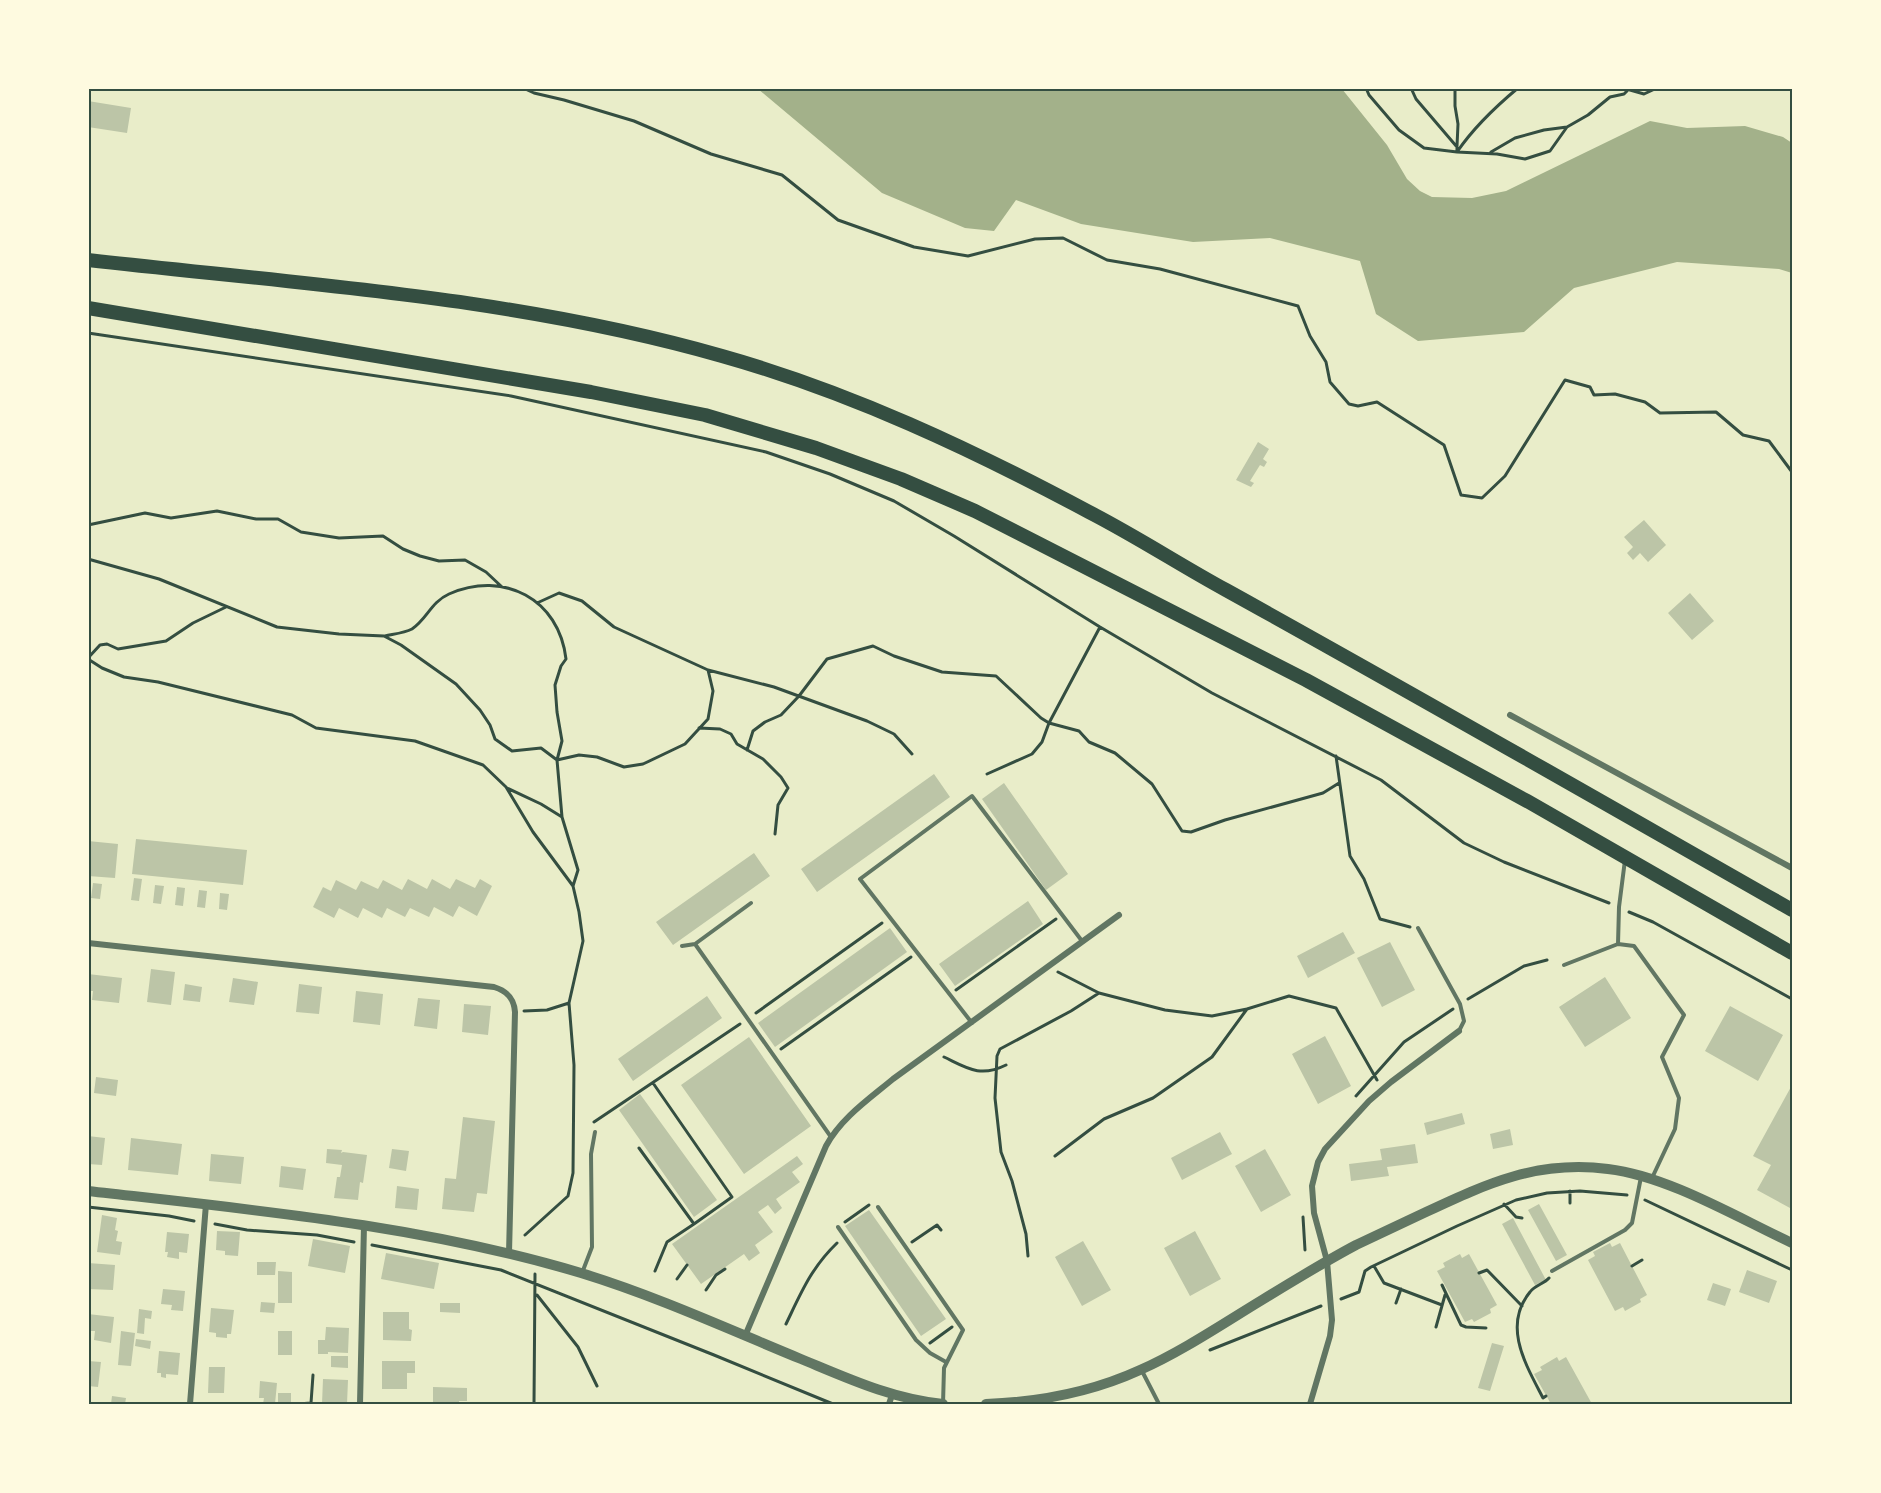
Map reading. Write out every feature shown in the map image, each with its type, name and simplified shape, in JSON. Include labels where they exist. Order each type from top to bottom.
[{"type":"highway","points":[[88,260],[399,294],[518,310],[602,325],[726,357],[846,397],[935,434],[1093,514],[1792,910]]},
{"type":"highway","points":[[88,308],[591,392],[705,415],[816,448],[901,479],[975,511],[1306,680],[1625,856],[1792,954]]},
{"type":"street","points":[[1510,715],[1792,868]]},
{"type":"street","points":[[745,1336],[831,1137],[859,1107],[1119,915]]},
{"type":"street","points":[[88,943],[494,987],[508,995],[514,1004],[515,1012],[509,1253]]},
{"type":"street","points":[[1310,1404],[1330,1336],[1332,1320],[1327,1262],[1314,1213],[1312,1186],[1318,1162],[1326,1149],[1369,1101],[1459,1031]]},
{"type":"street","points":[[986,1404],[1048,1398],[1071,1393],[1141,1370],[1359,1244],[1473,1190],[1525,1172],[1566,1167],[1593,1168],[1646,1177],[1708,1203],[1792,1243]]},
{"type":"street","points":[[88,1191],[364,1224],[509,1253],[582,1273],[653,1299],[870,1387],[890,1400],[943,1404]]},
{"type":"street","points":[[190,1404],[206,1204]]},
{"type":"street","points":[[360,1404],[364,1224]]},
{"type":"lane","points":[[972,1023],[860,879],[972,796],[1082,942]]},
{"type":"lane","points":[[1618,944],[1619,908],[1625,856]]},
{"type":"lane","points":[[682,946],[695,944],[751,903]]},
{"type":"lane","points":[[1418,928],[1460,1004],[1464,1021],[1459,1031]]},
{"type":"lane","points":[[695,944],[831,1137]]},
{"type":"lane","points":[[1552,1271],[1625,1230],[1632,1223],[1638,1197],[1646,1177],[1675,1129],[1679,1098],[1662,1057],[1684,1016],[1634,946],[1618,944],[1564,965]]},
{"type":"lane","points":[[582,1273],[592,1247],[591,1154],[595,1132]]},
{"type":"lane","points":[[878,1207],[963,1330],[944,1368],[943,1404]]},
{"type":"lane","points":[[838,1227],[916,1340],[946,1362]]},
{"type":"lane","points":[[1141,1370],[1159,1404]]},
{"type":"path","points":[[523,88],[634,121],[711,154],[782,175],[838,220],[915,248],[968,256],[1035,239],[1063,238],[1107,260],[1160,268],[1298,306],[1310,336],[1326,362],[1330,382],[1349,404],[1358,406],[1377,402],[1444,445],[1461,495],[1482,498],[1505,476],[1565,380],[1590,387],[1594,395],[1615,394],[1645,402],[1660,413],[1716,412],[1743,435],[1769,441],[1792,472]]},
{"type":"path","points":[[1366,88],[1369,95],[1399,130],[1424,148],[1489,153],[1525,159],[1550,152],[1567,126]]},
{"type":"path","points":[[1411,88],[1416,99],[1457,147]]},
{"type":"path","points":[[1455,88],[1458,124],[1457,152]]},
{"type":"path","points":[[1457,152],[1469,134],[1490,111],[1518,88]]},
{"type":"path","points":[[1489,153],[1515,138],[1567,126],[1588,115],[1610,97],[1624,94],[1625,90],[1644,94],[1657,88]]},
{"type":"path","points":[[88,333],[511,396],[766,452],[830,474],[894,501],[1212,693],[1381,780],[1464,843],[1504,862],[1653,922],[1792,999]]},
{"type":"path","points":[[88,525],[145,513],[171,518],[217,511],[256,519],[278,519],[301,532],[339,538],[383,536],[403,549],[420,556],[439,561],[465,560],[486,572],[504,588]]},
{"type":"path","points":[[88,559],[159,579],[277,627],[339,634],[384,636],[404,632],[413,628],[436,602],[450,594],[487,584],[518,591],[537,603],[547,612],[559,630],[565,648],[566,659],[561,666],[555,685],[562,741],[557,760],[562,817],[578,870],[573,886]]},
{"type":"path","points":[[537,603],[559,593],[582,601],[614,627],[708,670],[774,687],[867,721],[894,734],[912,754]]},
{"type":"path","points":[[227,607],[193,623],[166,640],[118,650],[107,644],[100,645],[88,658],[102,668],[124,677],[158,682],[292,715],[316,728],[415,741],[483,765],[506,787],[533,832],[573,886],[583,941],[569,1003],[574,1065],[573,1173],[567,1196],[525,1235]]},
{"type":"path","points":[[987,774],[1032,754],[1042,742],[1049,723],[1100,627]]},
{"type":"path","points":[[384,636],[415,654],[456,684],[480,710],[490,725],[495,739],[512,751],[541,748],[557,760],[579,755],[597,757],[624,766],[643,764],[685,744],[708,719],[713,691],[708,670]]},
{"type":"path","points":[[747,750],[753,731],[765,722],[781,715],[799,696],[827,659],[873,646],[894,656],[942,672],[996,676],[1041,718],[1049,723],[1079,732],[1089,742],[1115,753],[1152,784],[1182,831],[1191,832],[1225,820],[1323,793],[1339,783]]},
{"type":"path","points":[[699,728],[720,729],[731,734],[737,744],[763,759],[782,777],[788,788],[778,805],[775,834]]},
{"type":"path","points":[[1336,756],[1350,856],[1364,879],[1380,919],[1418,928]]},
{"type":"path","points":[[506,787],[542,804],[562,817]]},
{"type":"path","points":[[950,995],[1062,914]]},
{"type":"path","points":[[595,1132],[592,1124],[748,1019],[890,917]]},
{"type":"path","points":[[773,1054],[917,953]]},
{"type":"path","points":[[1048,967],[1099,993],[1165,1010],[1212,1016],[1247,1009],[1289,996],[1335,1008],[1374,1075]]},
{"type":"path","points":[[1028,1256],[1026,1234],[1012,1181],[1001,1152],[994,1098],[997,1056],[1000,1048],[1071,1011],[1099,993]]},
{"type":"path","points":[[524,1012],[548,1010],[569,1003]]},
{"type":"path","points":[[1054,1156],[1104,1119],[1153,1098],[1212,1057],[1247,1009]]},
{"type":"path","points":[[932,1051],[978,1072],[996,1070],[1006,1065]]},
{"type":"path","points":[[653,1083],[732,1197],[667,1242],[655,1271]]},
{"type":"path","points":[[639,1148],[694,1224]]},
{"type":"path","points":[[1570,1191],[1570,1203]]},
{"type":"path","points":[[1359,1292],[1365,1271],[1374,1266],[1504,1204],[1547,1193],[1570,1191],[1638,1197],[1792,1270]]},
{"type":"path","points":[[1662,1208],[1665,1202]]},
{"type":"path","points":[[838,1227],[872,1203]]},
{"type":"path","points":[[1504,1204],[1516,1217],[1522,1218]]},
{"type":"path","points":[[88,1207],[187,1218],[195,1221]]},
{"type":"path","points":[[217,1224],[247,1230],[317,1235],[482,1265],[535,1282],[833,1404]]},
{"type":"path","points":[[920,1237],[937,1225],[941,1230]]},
{"type":"path","points":[[786,1324],[818,1263],[844,1236]]},
{"type":"path","points":[[1632,1266],[1642,1260]]},
{"type":"path","points":[[677,1280],[687,1264]]},
{"type":"path","points":[[1374,1266],[1384,1283],[1442,1305]]},
{"type":"path","points":[[706,1290],[716,1275],[725,1269]]},
{"type":"path","points":[[1479,1273],[1487,1270],[1522,1306]]},
{"type":"path","points":[[1546,1396],[1543,1398],[1522,1358],[1516,1323],[1530,1292],[1546,1282],[1552,1271]]},
{"type":"path","points":[[534,1404],[535,1272]]},
{"type":"path","points":[[1442,1286],[1461,1324],[1467,1327],[1486,1328]]},
{"type":"path","points":[[1396,1303],[1401,1289]]},
{"type":"path","points":[[1436,1327],[1446,1293]]},
{"type":"path","points":[[536,1294],[578,1347],[597,1386]]},
{"type":"path","points":[[1206,1352],[1306,1311]]},
{"type":"path","points":[[923,1347],[958,1322]]},
{"type":"path","points":[[298,1404],[311,1404],[313,1375]]},
{"type":"shaded area","points":[[758,89],[1342,89],[1387,145],[1407,179],[1420,191],[1432,197],[1472,198],[1506,191],[1650,121],[1687,128],[1745,126],[1783,137],[1792,143],[1792,273],[1779,269],[1677,262],[1574,288],[1524,332],[1418,341],[1376,314],[1360,261],[1270,238],[1193,242],[1081,224],[1016,200],[994,231],[965,228],[882,193]]},
{"type":"building","points":[[88,101],[131,108],[127,133],[88,127]]},
{"type":"building","points":[[1258,442],[1269,449],[1263,459],[1267,462],[1264,467],[1260,465],[1250,481],[1254,483],[1251,487],[1236,480]]},
{"type":"building","points":[[1644,520],[1666,545],[1648,562],[1640,553],[1633,560],[1627,553],[1633,547],[1624,537]]},
{"type":"building","points":[[1690,593],[1714,621],[1692,640],[1668,613]]},
{"type":"building","points":[[934,774],[950,797],[817,892],[801,869]]},
{"type":"building","points":[[1004,783],[1068,874],[1046,890],[982,799]]},
{"type":"building","points":[[136,839],[247,850],[243,885],[132,874]]},
{"type":"building","points":[[88,841],[118,844],[115,878],[88,876]]},
{"type":"building","points":[[754,853],[770,876],[673,945],[656,922]]},
{"type":"building","points":[[134,878],[142,879],[139,901],[131,900]]},
{"type":"building","points":[[408,879],[427,889],[432,879],[450,889],[456,879],[475,888],[480,879],[492,886],[477,916],[459,906],[453,917],[434,907],[429,917],[410,908],[405,917],[387,908],[382,918],[363,908],[358,918],[339,908],[334,918],[313,907],[323,887],[331,891],[336,880],[356,890],[361,881],[378,889],[383,880],[402,890]]},
{"type":"building","points":[[93,883],[102,884],[100,899],[91,898]]},
{"type":"building","points":[[155,885],[164,886],[161,904],[153,903]]},
{"type":"building","points":[[177,887],[185,888],[183,906],[175,905]]},
{"type":"building","points":[[199,890],[207,891],[205,908],[197,907]]},
{"type":"building","points":[[220,893],[229,894],[227,910],[219,909]]},
{"type":"building","points":[[1028,901],[1043,924],[955,986],[939,964]]},
{"type":"building","points":[[890,928],[907,952],[775,1047],[758,1023]]},
{"type":"building","points":[[1343,932],[1355,953],[1308,978],[1297,956]]},
{"type":"building","points":[[1390,942],[1415,990],[1382,1007],[1357,958]]},
{"type":"building","points":[[151,969],[175,972],[171,1005],[147,1002]]},
{"type":"building","points":[[88,974],[122,978],[119,1003],[92,1000],[93,991],[88,991]]},
{"type":"building","points":[[1605,977],[1631,1018],[1585,1047],[1559,1007]]},
{"type":"building","points":[[233,978],[258,982],[254,1005],[229,1002]]},
{"type":"building","points":[[185,984],[202,987],[200,1002],[183,1000]]},
{"type":"building","points":[[299,984],[322,987],[319,1014],[296,1012]]},
{"type":"building","points":[[356,991],[383,994],[380,1025],[353,1022]]},
{"type":"building","points":[[707,996],[722,1018],[633,1081],[618,1059]]},
{"type":"building","points":[[418,998],[440,1000],[437,1029],[414,1026]]},
{"type":"building","points":[[464,1004],[491,1006],[488,1035],[462,1032]]},
{"type":"building","points":[[1730,1006],[1783,1035],[1758,1081],[1705,1051]]},
{"type":"building","points":[[1325,1036],[1351,1086],[1318,1104],[1292,1054]]},
{"type":"building","points":[[749,1037],[811,1126],[744,1174],[681,1085]]},
{"type":"building","points":[[96,1077],[118,1080],[116,1096],[94,1093]]},
{"type":"building","points":[[1792,1085],[1792,1204],[1790,1208],[1757,1190],[1771,1165],[1753,1156]]},
{"type":"building","points":[[640,1094],[717,1200],[694,1217],[619,1110]]},
{"type":"building","points":[[1462,1113],[1465,1124],[1427,1135],[1424,1123]]},
{"type":"building","points":[[463,1117],[495,1121],[487,1194],[477,1193],[474,1212],[442,1209],[445,1178],[456,1179]]},
{"type":"building","points":[[1510,1129],[1513,1145],[1493,1149],[1490,1134]]},
{"type":"building","points":[[1220,1132],[1232,1154],[1182,1180],[1171,1158]]},
{"type":"building","points":[[88,1136],[105,1138],[102,1165],[88,1164]]},
{"type":"building","points":[[131,1138],[182,1144],[178,1175],[128,1170]]},
{"type":"building","points":[[1415,1144],[1418,1163],[1387,1167],[1389,1176],[1351,1181],[1349,1164],[1382,1160],[1380,1149]]},
{"type":"building","points":[[327,1149],[342,1150],[341,1153],[367,1155],[358,1200],[334,1198],[337,1177],[340,1177],[342,1165],[326,1163]]},
{"type":"building","points":[[392,1149],[409,1151],[406,1171],[389,1168]]},
{"type":"building","points":[[1265,1149],[1291,1195],[1261,1212],[1235,1166]]},
{"type":"building","points":[[211,1154],[244,1157],[241,1184],[209,1181]]},
{"type":"building","points":[[797,1156],[803,1164],[792,1172],[800,1182],[776,1199],[782,1208],[775,1214],[768,1205],[758,1212],[773,1232],[755,1245],[760,1253],[749,1261],[744,1254],[701,1284],[672,1244]]},
{"type":"building","points":[[281,1166],[306,1169],[303,1190],[279,1187]]},
{"type":"building","points":[[397,1186],[419,1189],[417,1210],[395,1208]]},
{"type":"building","points":[[1539,1204],[1567,1255],[1556,1261],[1528,1210]]},
{"type":"building","points":[[869,1210],[946,1319],[921,1336],[845,1226]]},
{"type":"building","points":[[102,1215],[117,1218],[116,1241],[122,1242],[120,1255],[97,1252]]},
{"type":"building","points":[[1513,1218],[1546,1280],[1535,1285],[1502,1224]]},
{"type":"building","points":[[217,1231],[240,1232],[238,1256],[225,1255],[225,1251],[216,1250]]},
{"type":"building","points":[[1195,1231],[1221,1279],[1190,1296],[1164,1248]]},
{"type":"building","points":[[167,1232],[189,1234],[187,1253],[179,1252],[179,1259],[167,1257],[168,1252],[165,1252]]},
{"type":"building","points":[[313,1239],[350,1246],[345,1273],[308,1266]]},
{"type":"building","points":[[1083,1241],[1111,1290],[1082,1306],[1055,1257]]},
{"type":"building","points":[[1610,1243],[1612,1247],[1620,1243],[1647,1295],[1640,1299],[1641,1302],[1625,1311],[1623,1307],[1615,1311],[1588,1260],[1595,1256],[1593,1252]]},
{"type":"building","points":[[386,1253],[439,1263],[434,1289],[381,1279]]},
{"type":"building","points":[[1460,1254],[1462,1258],[1469,1254],[1497,1305],[1490,1309],[1491,1313],[1474,1322],[1472,1319],[1465,1322],[1437,1271],[1445,1267],[1443,1263]]},
{"type":"building","points":[[257,1262],[276,1262],[275,1275],[257,1275]]},
{"type":"building","points":[[88,1263],[115,1265],[113,1290],[88,1289]]},
{"type":"building","points":[[1747,1270],[1777,1281],[1769,1303],[1739,1292]]},
{"type":"building","points":[[278,1271],[292,1272],[292,1303],[278,1303]]},
{"type":"building","points":[[1713,1283],[1731,1289],[1725,1306],[1707,1300]]},
{"type":"building","points":[[163,1289],[185,1291],[183,1311],[171,1310],[172,1305],[161,1304]]},
{"type":"building","points":[[261,1302],[275,1303],[274,1313],[260,1312]]},
{"type":"building","points":[[440,1303],[460,1303],[460,1313],[440,1312]]},
{"type":"building","points":[[211,1308],[234,1310],[231,1334],[227,1334],[227,1338],[216,1337],[216,1333],[209,1332]]},
{"type":"building","points":[[139,1309],[152,1311],[151,1319],[145,1318],[144,1334],[137,1333]]},
{"type":"building","points":[[383,1312],[409,1312],[411,1341],[383,1340]]},
{"type":"building","points":[[88,1314],[114,1317],[111,1343],[94,1340],[95,1331],[88,1331]]},
{"type":"building","points":[[326,1327],[349,1328],[348,1353],[318,1354],[318,1340],[325,1340]]},
{"type":"building","points":[[121,1331],[135,1333],[131,1366],[118,1365]]},
{"type":"building","points":[[278,1331],[292,1331],[292,1355],[278,1355]]},
{"type":"building","points":[[136,1339],[151,1341],[150,1349],[135,1346]]},
{"type":"building","points":[[1492,1343],[1504,1346],[1490,1391],[1478,1388]]},
{"type":"building","points":[[159,1351],[180,1353],[178,1375],[166,1374],[166,1378],[161,1377],[161,1373],[157,1373]]},
{"type":"building","points":[[331,1356],[348,1356],[348,1368],[331,1367]]},
{"type":"building","points":[[1557,1357],[1559,1361],[1566,1357],[1592,1404],[1551,1404],[1534,1374],[1542,1370],[1540,1367]]},
{"type":"building","points":[[88,1361],[101,1362],[98,1387],[88,1386]]},
{"type":"building","points":[[382,1361],[415,1361],[415,1373],[407,1373],[407,1389],[382,1389]]},
{"type":"building","points":[[209,1367],[225,1367],[224,1393],[208,1393]]},
{"type":"building","points":[[323,1379],[348,1380],[347,1404],[322,1404]]},
{"type":"building","points":[[260,1381],[277,1383],[275,1404],[263,1404],[264,1398],[259,1398]]},
{"type":"building","points":[[433,1387],[467,1388],[467,1401],[459,1401],[459,1404],[433,1404]]},
{"type":"building","points":[[278,1393],[291,1393],[291,1404],[278,1404]]},
{"type":"building","points":[[112,1396],[126,1398],[125,1404],[111,1404]]}]
